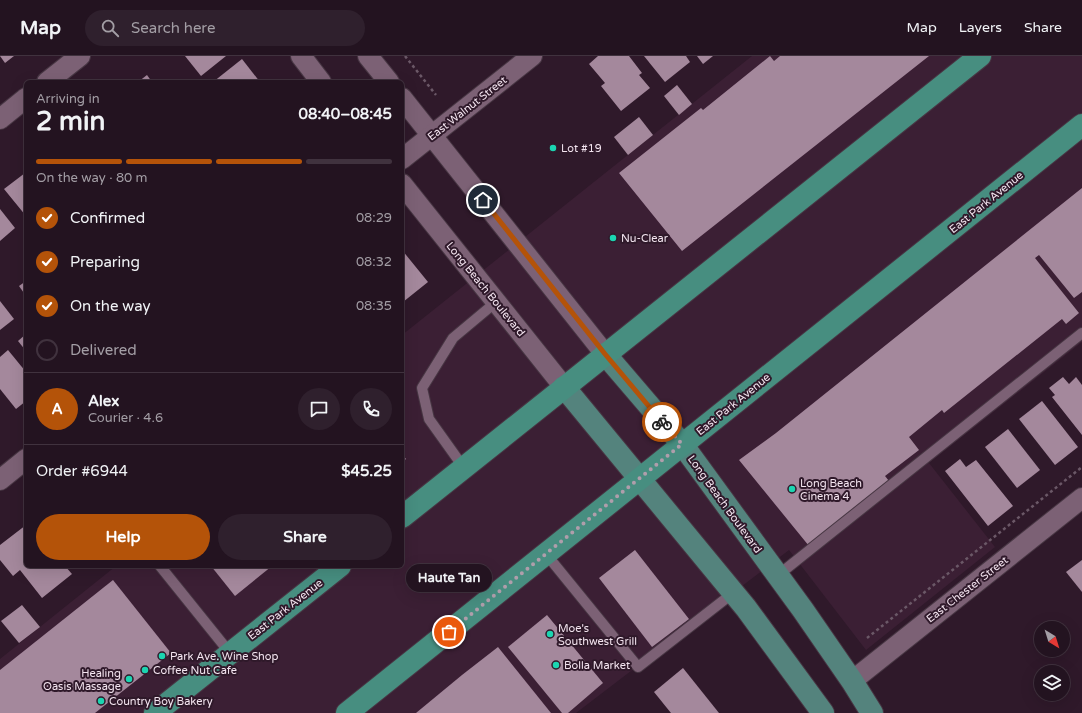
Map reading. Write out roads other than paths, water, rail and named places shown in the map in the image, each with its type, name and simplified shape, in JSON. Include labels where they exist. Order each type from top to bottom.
[{"type":"highway","points":[[404,515],[980,56]]},
{"type":"highway","name":"East Park Avenue","points":[[347,713],[1082,125]]},
{"type":"highway","name":"East Park Avenue","points":[[155,713],[337,568]]},
{"type":"main road","name":"Long Beach Boulevard","points":[[605,354],[682,444],[852,681],[872,713]]},
{"type":"main road","name":"Long Beach Boulevard","points":[[564,387],[734,593],[817,711]]},
{"type":"street","points":[[50,80],[80,56]]},
{"type":"street","points":[[301,56],[319,80]]},
{"type":"street","points":[[368,56],[387,80]]},
{"type":"street","name":"East Walnut Street","points":[[404,157],[532,56]]},
{"type":"street","points":[[0,119],[24,100]]},
{"type":"street","name":"Long Beach Boulevard","points":[[404,101],[605,354]]},
{"type":"street","name":"Long Beach Boulevard","points":[[404,187],[564,387]]},
{"type":"street","points":[[0,480],[24,461]]},
{"type":"street","name":"East Chester Street","points":[[852,681],[1082,498]]},
{"type":"lane","points":[[464,468],[429,419],[422,388],[453,338],[496,302]]},
{"type":"lane","points":[[777,576],[1082,333]]},
{"type":"lane","points":[[546,554],[638,667],[734,593]]},
{"type":"lane","points":[[162,568],[230,653]]},
{"type":"place","name":"Lot #19","points":[[553,148]]},
{"type":"place","name":"Nu-Clear","points":[[613,238]]},
{"type":"place","name":"Long Beach Cinema 4","points":[[792,489]]},
{"type":"place","name":"Haute Tan","points":[[449,632]]},
{"type":"place","name":"Moe's Southwest Grill","points":[[550,634]]},
{"type":"place","name":"Park Ave. Wine Shop","points":[[162,656]]},
{"type":"place","name":"Bolla Market","points":[[556,665]]},
{"type":"place","name":"Coffee Nut Cafe","points":[[145,670]]},
{"type":"place","name":"Healing Oasis Massage","points":[[129,679]]},
{"type":"place","name":"Country Boy Bakery","points":[[101,701]]}]
